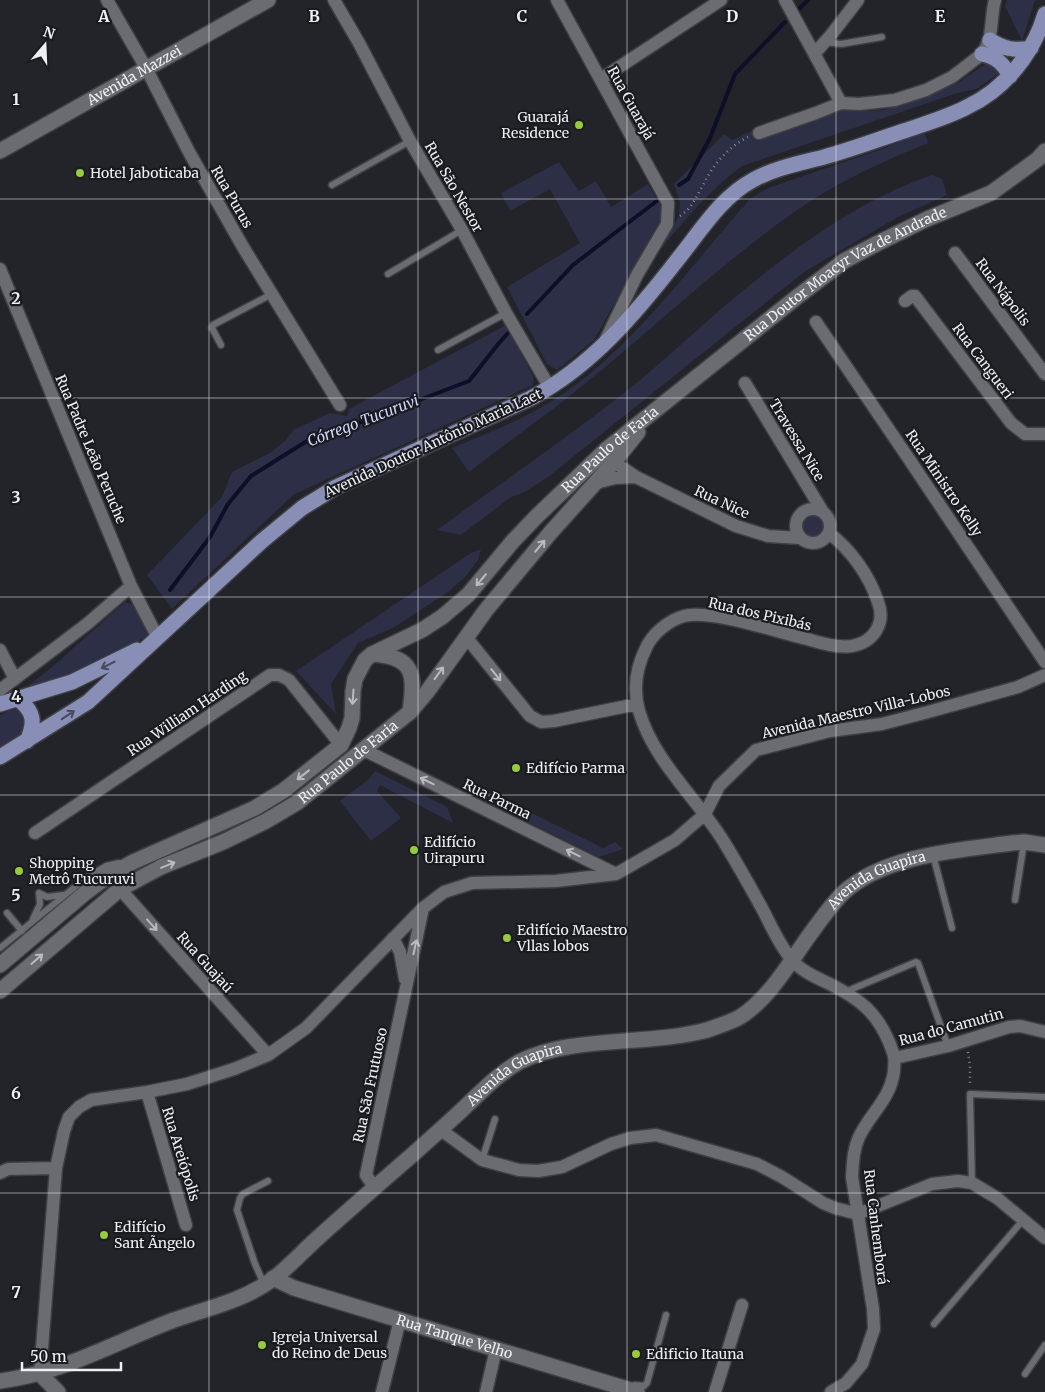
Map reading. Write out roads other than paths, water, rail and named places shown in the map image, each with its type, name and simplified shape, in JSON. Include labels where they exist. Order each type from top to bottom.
[{"type":"main road","name":"Avenida Doutor Antônio Maria Laet","points":[[0,757],[88,702],[262,541],[302,508],[336,487],[550,388],[570,374],[603,345],[645,301],[709,219],[730,197],[752,180],[776,170],[866,145],[968,107],[986,96],[1010,76],[1031,48],[1042,26],[1045,14]]},
{"type":"main road","points":[[990,40],[1007,49],[1031,48]]},
{"type":"main road","points":[[982,54],[1000,61],[1010,76]]},
{"type":"main road","name":"Avenida Doutor Antônio Maria Laet","points":[[0,704],[72,682],[155,640]]},
{"type":"main road","points":[[18,699],[30,712],[33,722],[27,741]]},
{"type":"street","name":"Rua Purus","points":[[106,0],[146,68],[194,161],[340,405]]},
{"type":"street","name":"Avenida Mazzei","points":[[0,151],[268,0]]},
{"type":"street","name":"Rua São Nestor","points":[[334,0],[359,43],[410,141],[550,388]]},
{"type":"street","name":"Rua Guarajá","points":[[557,0],[668,203],[667,224]]},
{"type":"street","points":[[601,79],[721,0]]},
{"type":"street","points":[[785,0],[841,102]]},
{"type":"street","points":[[814,53],[858,0]]},
{"type":"street","points":[[759,133],[841,102],[859,104],[895,100],[926,90],[952,77],[982,54],[990,40],[994,6],[982,0]]},
{"type":"street","name":"Rua Doutor Moacyr Vaz de Andrade","points":[[653,412],[844,261],[927,219],[991,193],[1038,159],[1045,151]]},
{"type":"street","name":"Avenida Doutor Antônio Maria Laet","points":[[603,345],[637,274],[667,224]]},
{"type":"street","name":"Rua Nápolis","points":[[955,253],[1045,374]]},
{"type":"street","name":"Rua Padre Leão Peruche","points":[[0,269],[155,640]]},
{"type":"street","name":"Rua Cangueri","points":[[905,301],[915,296],[1011,423],[1026,434],[1045,434]]},
{"type":"street","name":"Rua Ministro Kelly","points":[[816,322],[1045,662]]},
{"type":"street","name":"Travessa Nice","points":[[745,383],[823,512]]},
{"type":"street","name":"Rua Paulo de Faria","points":[[0,991],[120,889],[161,867],[223,842],[266,821],[298,802],[410,712],[466,637],[551,532],[614,462],[653,412]]},
{"type":"street","name":"Rua Paulo de Faria","points":[[0,965],[85,892],[108,876],[133,862],[255,808],[282,791],[341,745],[350,728],[355,679],[364,660],[435,621],[468,595],[513,541],[538,516],[608,448],[653,412]]},
{"type":"street","name":"Rua Nice","points":[[614,462],[636,477],[736,526],[768,536],[800,538]]},
{"type":"street","points":[[596,483],[615,478],[636,477]]},
{"type":"street","points":[[813,509],[823,512],[830,522],[829,533],[821,542],[810,544],[800,538],[797,533],[796,522],[802,512],[813,509]]},
{"type":"street","name":"Rua dos Pixibás","points":[[792,960],[723,840],[705,814],[670,771],[642,720],[637,704],[636,678],[641,659],[648,644],[671,622],[684,616],[701,615],[722,618],[830,645],[850,646],[865,642],[875,632],[881,622],[882,614],[878,600],[852,554],[829,533]]},
{"type":"street","points":[[0,690],[87,624],[131,586]]},
{"type":"street","points":[[466,637],[530,716],[541,722],[637,704]]},
{"type":"street","points":[[0,650],[15,679]]},
{"type":"street","points":[[372,654],[390,655],[405,663],[410,670],[412,694],[410,712]]},
{"type":"street","name":"Rua William Harding","points":[[35,833],[270,675],[279,675],[289,680],[341,745]]},
{"type":"street","name":"Avenida Maestro Villa-Lobos","points":[[40,1374],[56,1168],[69,1117],[79,1107],[91,1100],[187,1084],[234,1069],[268,1055],[306,1028],[423,908],[444,892],[472,883],[556,881],[616,874],[675,840],[705,814],[719,786],[756,750],[830,731],[882,724],[1009,689],[1045,675]]},
{"type":"street","name":"Rua Parma","points":[[364,750],[616,874]]},
{"type":"street","name":"Avenida Guapira","points":[[0,1381],[40,1374],[80,1361],[177,1319],[233,1301],[269,1281],[441,1130],[501,1072],[523,1060],[543,1052],[587,1045],[679,1036],[723,1025],[735,1020],[747,1012],[770,989],[842,894],[858,882],[894,866],[933,855],[1012,842],[1045,845]]},
{"type":"street","name":"Rua Guajaú","points":[[120,889],[268,1055]]},
{"type":"street","name":"Rua São Frutuoso","points":[[374,1187],[366,1175],[423,908]]},
{"type":"street","name":"Rua São Frutuoso","points":[[393,938],[400,952],[407,986]]},
{"type":"street","name":"Rua Canhemborá","points":[[792,960],[804,970],[845,992],[872,1012],[882,1026],[895,1058],[893,1083],[884,1101],[859,1138],[853,1157],[852,1177],[873,1309],[874,1329],[862,1364],[846,1383],[831,1392]]},
{"type":"street","name":"Rua do Camutin","points":[[895,1058],[948,1046],[1016,1025],[1045,1032]]},
{"type":"street","name":"Rua Areiópolis","points":[[147,1092],[186,1224]]},
{"type":"street","points":[[441,1130],[482,1160],[518,1170],[538,1171],[562,1167],[611,1144],[630,1138],[656,1135],[757,1164],[834,1208],[858,1214],[932,1184],[958,1181],[972,1183],[997,1198],[1045,1238]]},
{"type":"street","points":[[0,1173],[8,1169],[56,1168]]},
{"type":"street","name":"Rua Tanque Velho","points":[[269,1281],[496,1348],[612,1388],[637,1392]]},
{"type":"street","points":[[715,1392],[742,1305]]},
{"type":"street","points":[[382,1392],[400,1320]]},
{"type":"street","points":[[486,1392],[496,1348]]},
{"type":"street","points":[[40,1374],[45,1392]]},
{"type":"street","points":[[40,1374],[58,1392]]},
{"type":"lane","points":[[825,42],[841,44],[882,37]]},
{"type":"lane","points":[[332,185],[410,141]]},
{"type":"lane","points":[[388,274],[462,230]]},
{"type":"lane","points":[[221,345],[212,328],[213,325],[272,294]]},
{"type":"lane","points":[[438,350],[506,313]]},
{"type":"lane","points":[[1015,900],[1024,842]]},
{"type":"lane","points":[[933,855],[952,928]]},
{"type":"lane","points":[[0,948],[86,878],[106,866],[133,862]]},
{"type":"lane","points":[[30,924],[39,908],[39,892],[47,897],[66,894]]},
{"type":"lane","points":[[7,912],[22,931]]},
{"type":"lane","points":[[0,952],[18,951]]},
{"type":"lane","points":[[845,992],[916,962],[918,963],[948,1046]]},
{"type":"lane","points":[[972,1183],[970,1094],[1045,1097]]},
{"type":"lane","points":[[482,1160],[495,1119]]},
{"type":"lane","points":[[268,1181],[244,1194],[237,1210],[255,1264],[269,1281]]},
{"type":"lane","points":[[934,1324],[1022,1220]]},
{"type":"lane","points":[[612,1388],[614,1380],[618,1378],[640,1386],[644,1386],[647,1382],[666,1315]]},
{"type":"lane","points":[[1025,1374],[1045,1345]]},
{"type":"waterway","name":"Córrego Tucuruvi","points":[[799,9],[808,0]]},
{"type":"waterway","name":"Córrego Tucuruvi","points":[[679,185],[688,179],[710,138],[735,74],[785,22]]},
{"type":"waterway","name":"Córrego Tucuruvi","points":[[527,314],[573,265],[658,200]]},
{"type":"waterway","name":"Córrego Tucuruvi","points":[[170,590],[210,537],[228,504],[251,476],[307,441],[469,381],[509,332]]},
{"type":"place","name":"Guarajá Residence","points":[[579,125]]},
{"type":"place","name":"Hotel Jaboticaba","points":[[80,173]]},
{"type":"place","name":"Edifício Parma","points":[[516,768]]},
{"type":"place","name":"Edifício Uirapuru","points":[[414,850]]},
{"type":"place","name":"Shopping Metrô Tucuruvi","points":[[19,871]]},
{"type":"place","name":"Edifício Maestro Vllas lobos","points":[[507,938]]},
{"type":"place","name":"Edifício Sant Ãngelo","points":[[104,1235]]},
{"type":"place","name":"Igreja Universal do Reino de Deus","points":[[262,1345]]},
{"type":"place","name":"Edificio Itauna","points":[[636,1354]]}]
